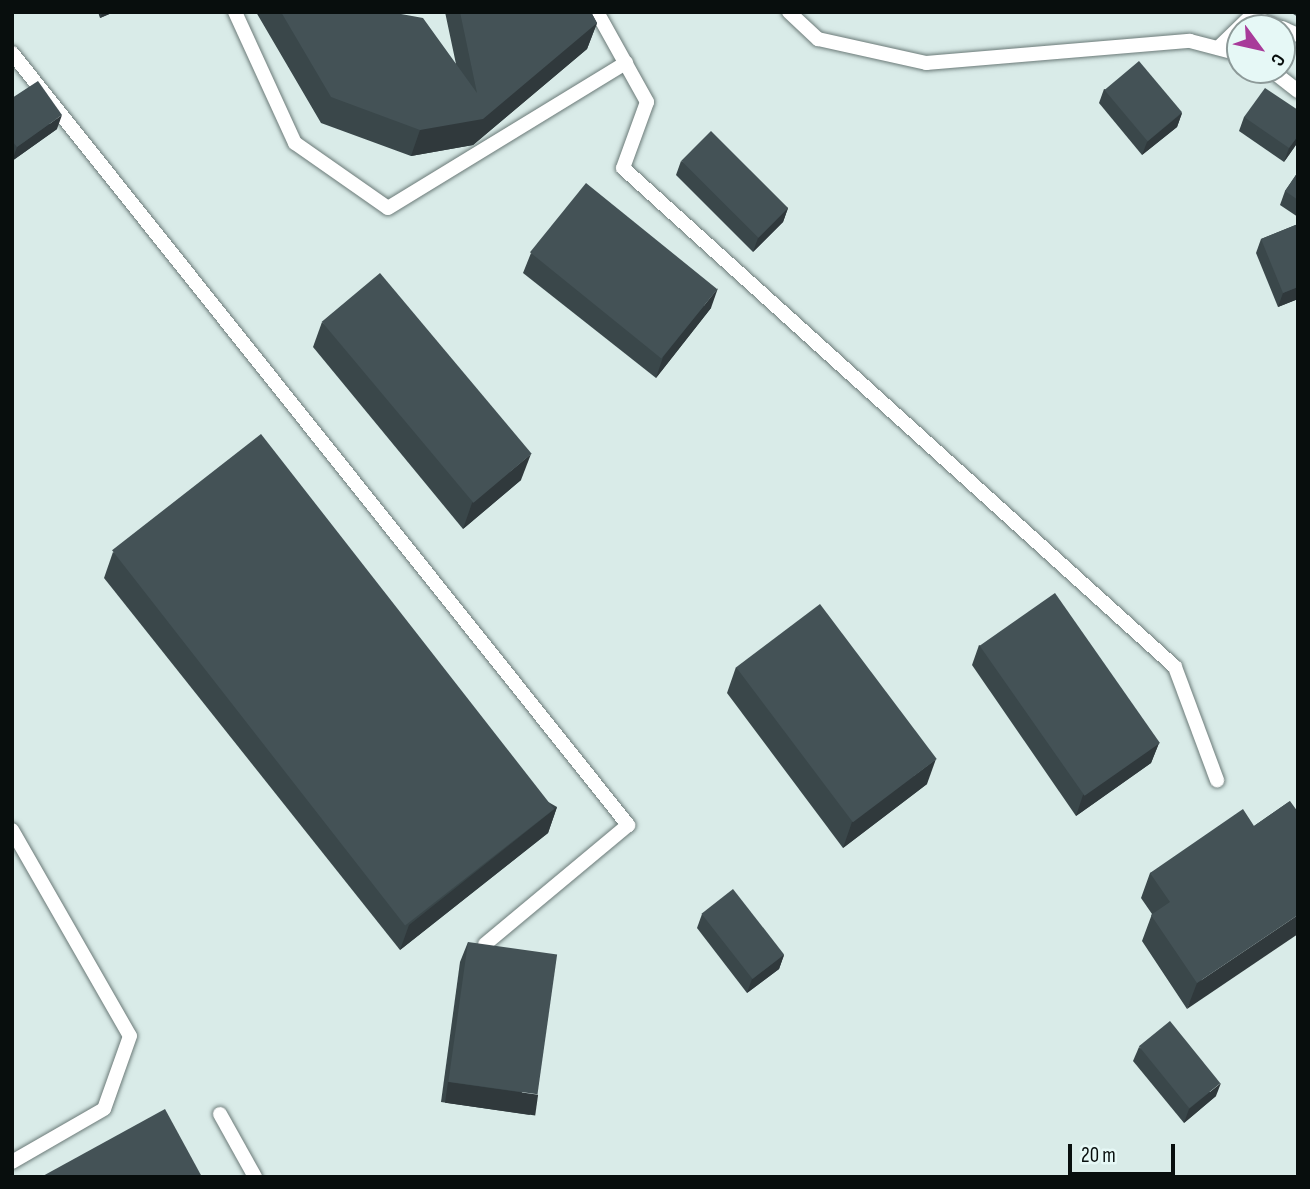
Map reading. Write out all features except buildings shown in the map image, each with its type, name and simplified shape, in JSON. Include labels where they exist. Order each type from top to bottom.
[{"type":"lane","points":[[235,12],[295,143],[388,208],[625,63]]},
{"type":"lane","points":[[597,12],[647,102],[622,168],[1175,667],[1217,780]]},
{"type":"lane","points":[[789,12],[818,39],[926,63],[1190,41],[1226,50]]},
{"type":"lane","points":[[1218,48],[1226,40]]},
{"type":"lane","points":[[12,53],[628,825],[485,944]]},
{"type":"lane","points":[[12,830],[130,1036],[104,1109],[12,1162]]},
{"type":"lane","points":[[220,1114],[255,1177]]}]
